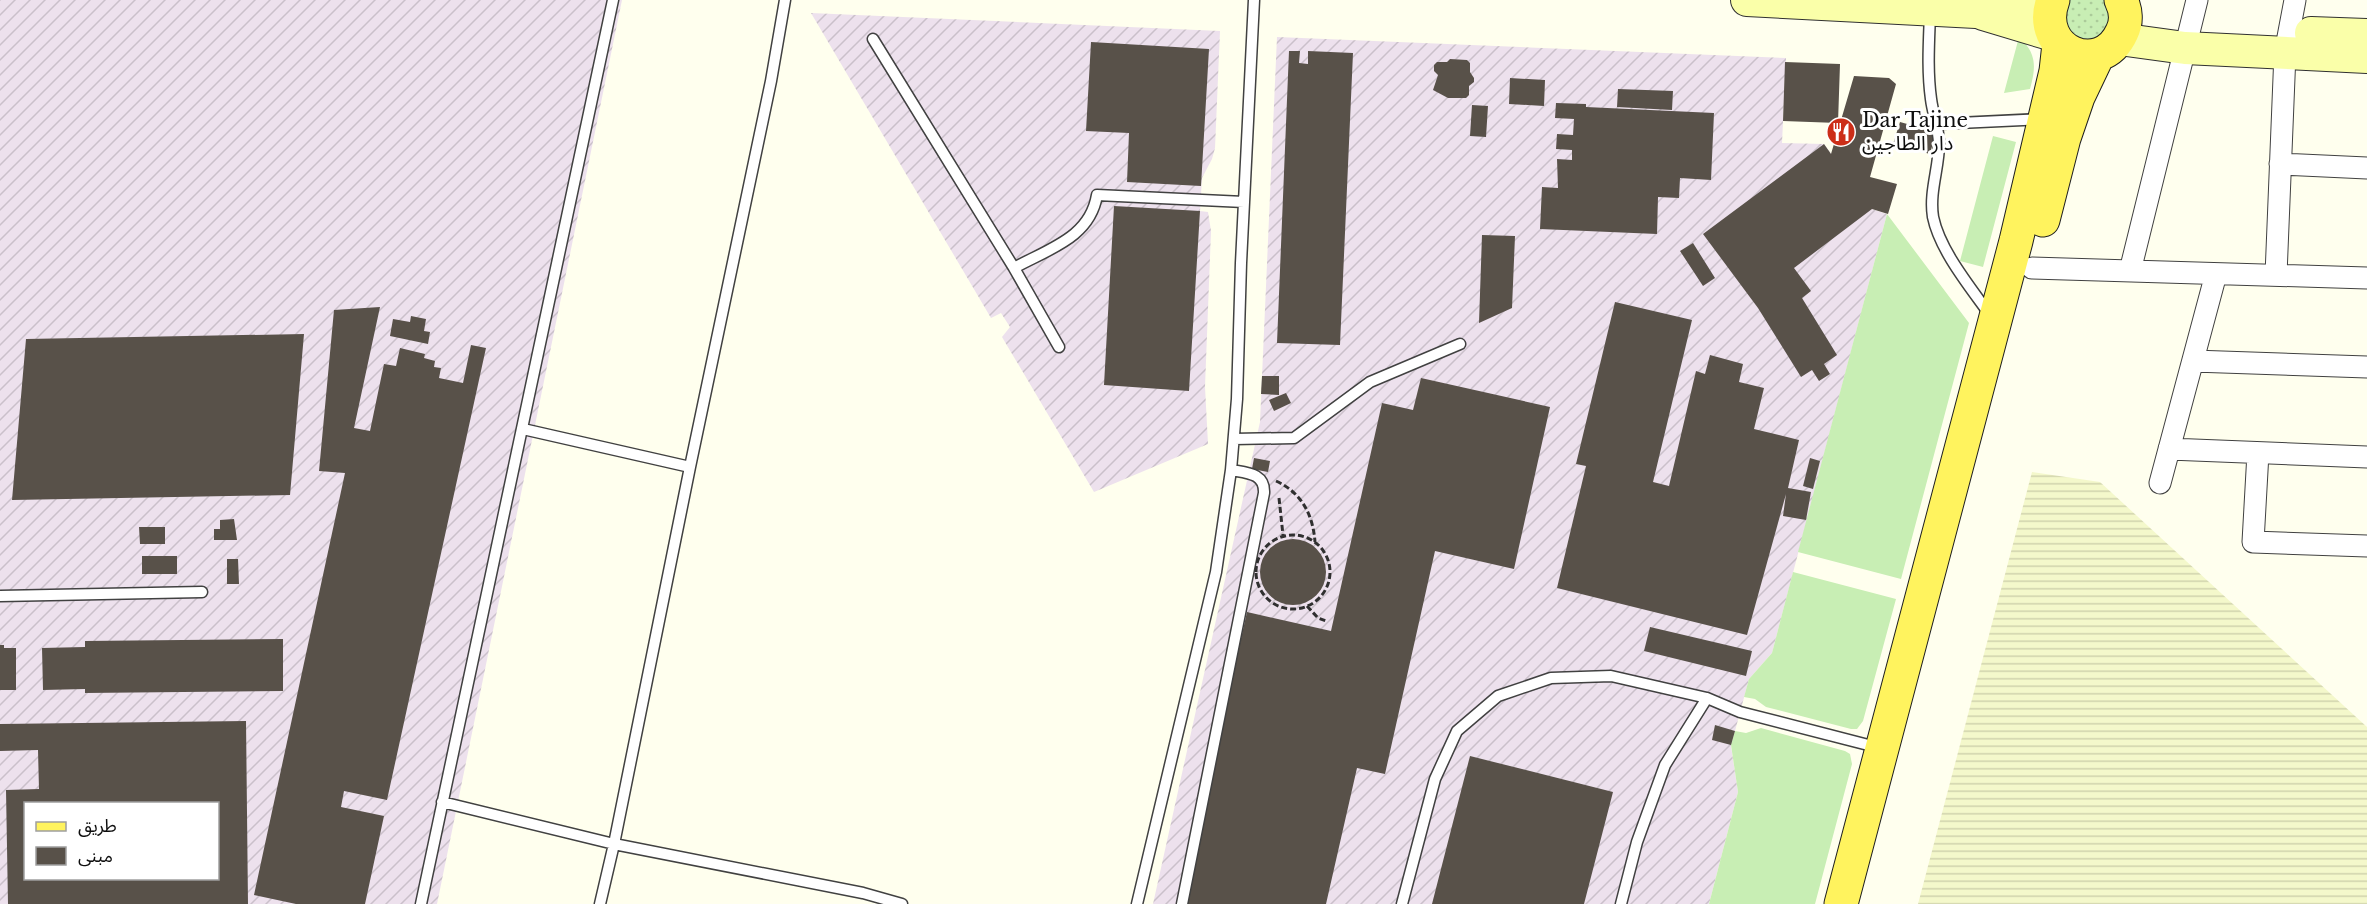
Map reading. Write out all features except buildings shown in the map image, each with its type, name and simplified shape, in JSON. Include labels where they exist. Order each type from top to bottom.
[{"type":"main road","points":[[1841,904],[2016,241],[2056,71],[2056,40],[2049,23],[2049,11],[2054,0]]},
{"type":"main road","points":[[2056,40],[2071,52],[2084,56],[2116,27]]},
{"type":"main road","points":[[1864,904],[2064,138],[2078,97],[2116,27]]},
{"type":"street","points":[[1747,0],[1885,4],[1976,12],[1995,10],[2031,0]]},
{"type":"street","points":[[2276,275],[2286,43],[2295,0]]},
{"type":"street","points":[[1976,12],[2056,40]]},
{"type":"street","points":[[2130,271],[2190,26]]},
{"type":"street","points":[[2116,27],[2190,26],[2367,57]]},
{"type":"street","points":[[2286,43],[2367,34]]},
{"type":"street","points":[[2280,164],[2367,168]]},
{"type":"street","points":[[2031,268],[2367,278]]},
{"type":"street","points":[[2160,483],[2216,274]]},
{"type":"street","points":[[2193,361],[2367,367]]},
{"type":"street","points":[[2169,450],[2367,457]]},
{"type":"street","points":[[2258,453],[2253,542],[2367,546]]},
{"type":"lane","points":[[421,904],[613,0]]},
{"type":"lane","points":[[600,904],[771,81],[785,0]]},
{"type":"lane","points":[[1137,904],[1216,572],[1231,470],[1254,0]]},
{"type":"lane","points":[[1930,9],[1928,64],[1931,102],[1937,124],[1939,146],[1933,189],[1933,217],[1943,242],[1961,275],[1995,322]]},
{"type":"lane","points":[[873,39],[1014,268],[1059,347]]},
{"type":"lane","points":[[1937,124],[2043,119]]},
{"type":"lane","points":[[1014,268],[1078,233],[1090,220],[1097,195],[1244,202]]},
{"type":"lane","points":[[1234,439],[1294,438],[1370,382],[1460,344]]},
{"type":"lane","points":[[523,429],[690,467]]},
{"type":"lane","points":[[1182,904],[1264,493],[1260,478],[1231,470]]},
{"type":"lane","points":[[0,596],[202,592]]},
{"type":"lane","points":[[1401,904],[1435,778],[1457,731],[1498,696],[1551,678],[1611,676],[1707,698],[1740,712],[1883,749]]},
{"type":"lane","points":[[1621,904],[1637,842],[1665,765],[1707,698]]},
{"type":"lane","points":[[442,802],[614,844],[863,893],[902,904]]},
{"type":"path","points":[[1260,478],[1278,481],[1297,495],[1308,511],[1314,527],[1315,542]]},
{"type":"path","points":[[1278,481],[1283,535]]},
{"type":"path","points":[[1283,535],[1305,536],[1315,542],[1324,551],[1329,563],[1330,576],[1322,594],[1307,606],[1296,609],[1285,608],[1266,598],[1259,588],[1255,567],[1264,547],[1283,535]]},
{"type":"path","points":[[1307,606],[1318,618],[1326,621]]},
{"type":"shaded area","points":[[0,0],[622,0],[437,904],[0,904]]},
{"type":"shaded area","points":[[811,13],[1220,31],[1215,148],[1202,178],[1200,211],[1208,212],[1211,231],[1205,387],[1208,444],[1094,492],[1002,337],[1010,327],[1001,313],[991,318]]},
{"type":"shaded area","points":[[1277,37],[1786,58],[1782,143],[1824,144],[1872,209],[1887,214],[1772,653],[1749,679],[1731,746],[1738,792],[1709,904],[1153,904],[1260,422]]},
{"type":"green space","points":[[2067,0],[2107,0],[2114,18],[2098,41],[2070,38],[2063,5]]},
{"type":"green space","points":[[2019,37],[2029,49],[2034,61],[2030,89],[2004,93]]},
{"type":"green space","points":[[1993,136],[2016,142],[1983,267],[1960,261]]},
{"type":"green space","points":[[1887,214],[1969,323],[1901,579],[1798,552]]},
{"type":"green space","points":[[2032,472],[2100,482],[2367,727],[2367,904],[1918,904]]},
{"type":"green space","points":[[1793,572],[1896,599],[1863,721],[1857,729],[1766,707],[1755,699],[1744,697],[1749,679],[1772,653]]},
{"type":"green space","points":[[1761,728],[1850,754],[1852,764],[1815,904],[1709,904],[1738,792],[1731,745],[1735,731],[1746,733]]},
{"type":"place","name":"Dar Tajine دار الطاجين","points":[[1841,132]]}]
